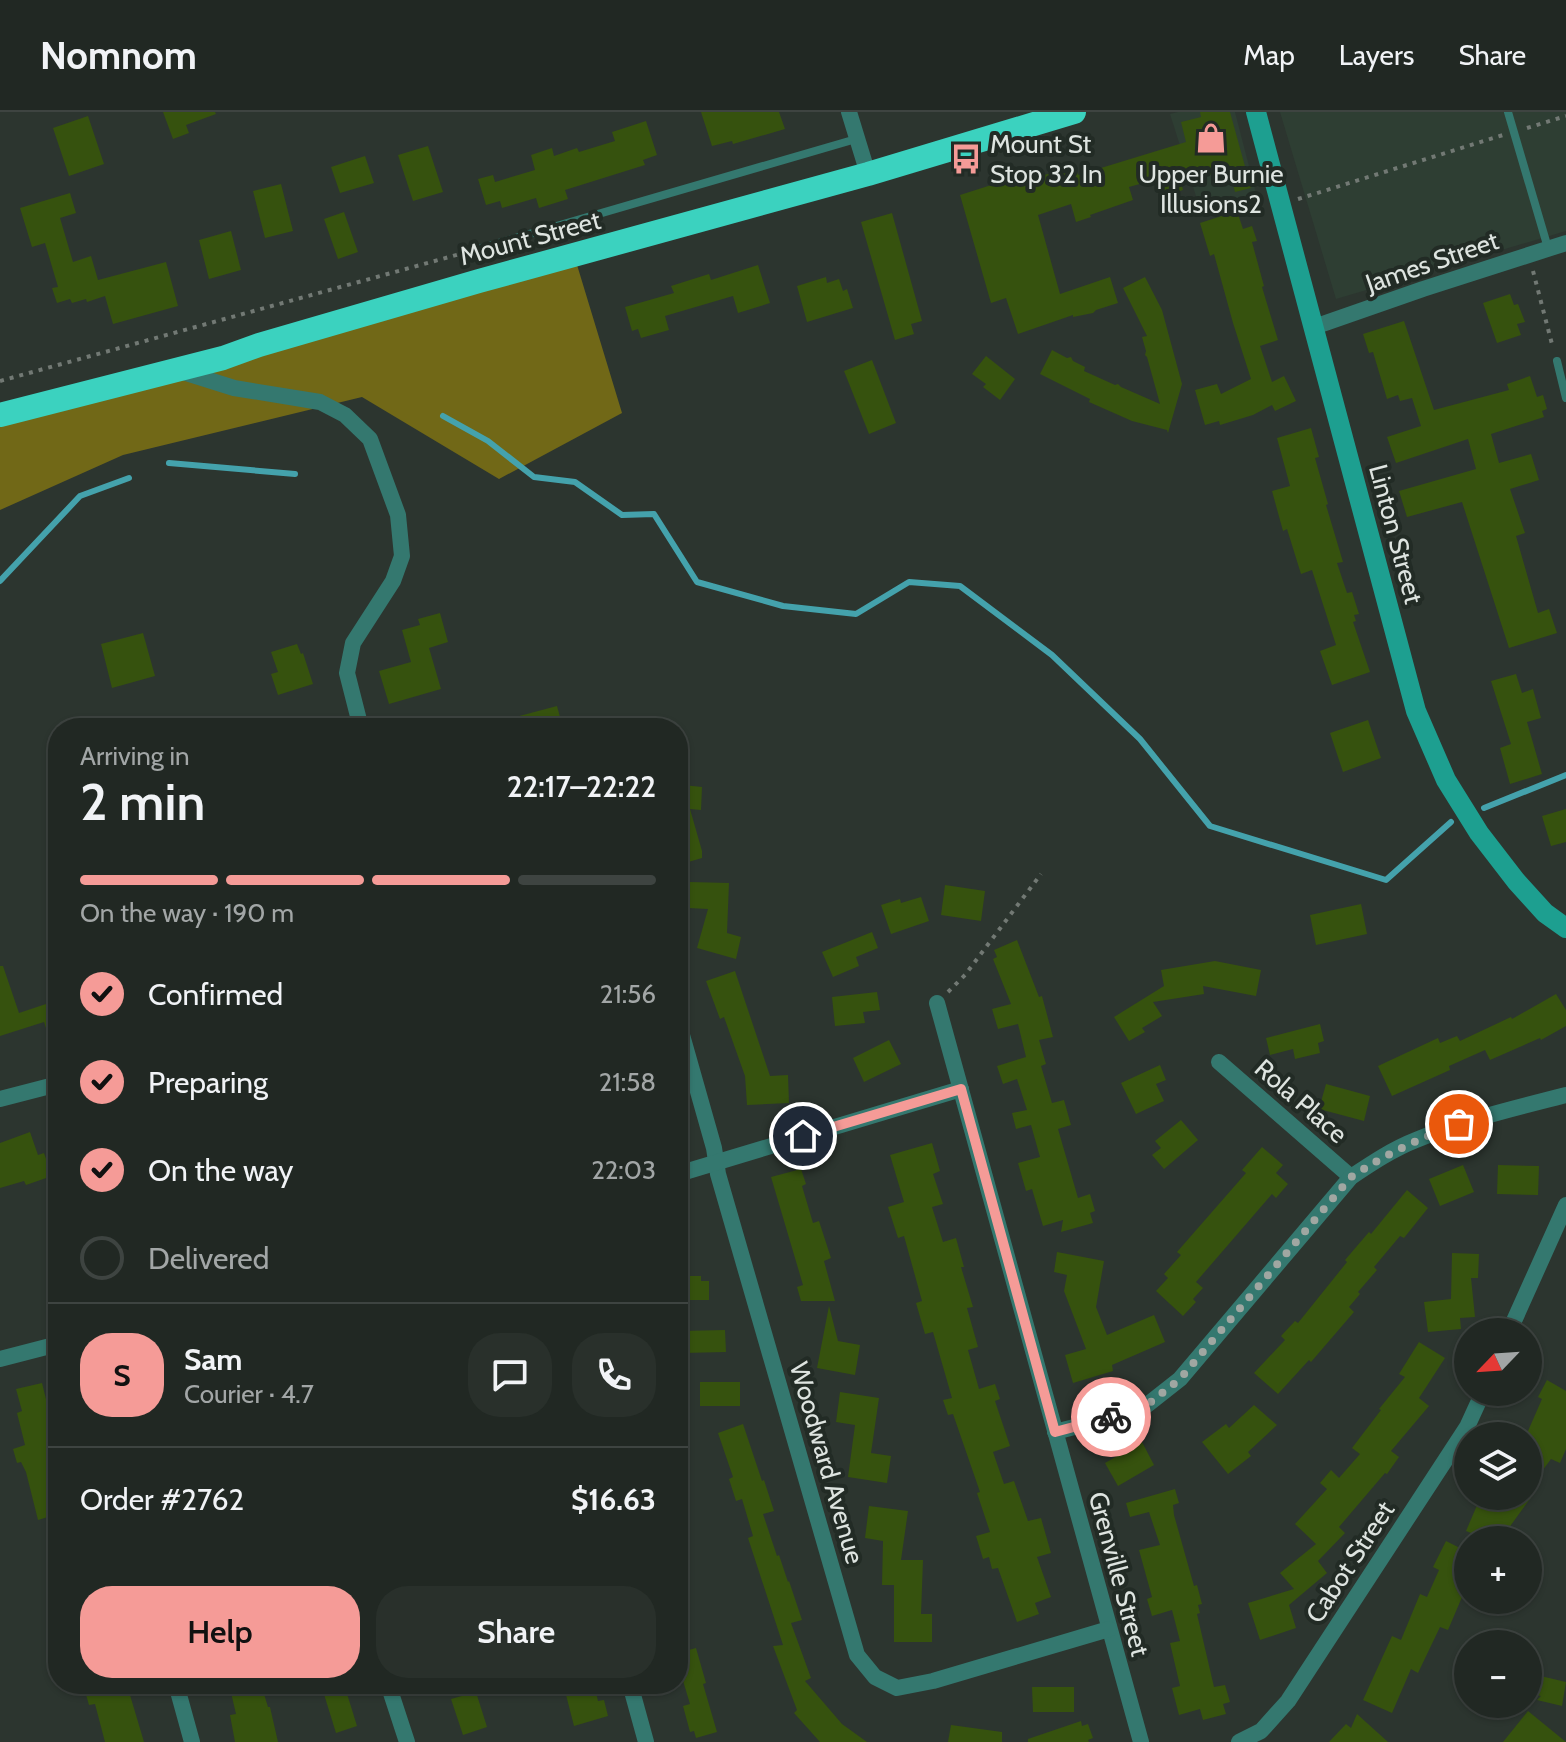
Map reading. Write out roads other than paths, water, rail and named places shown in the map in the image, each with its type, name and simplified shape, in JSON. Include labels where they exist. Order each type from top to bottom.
[{"type":"highway","name":"Mount Street","points":[[0,415],[178,371],[479,281],[868,174],[1074,112]]},
{"type":"street","points":[[849,112],[868,174]]},
{"type":"street","name":"Linton Street","points":[[1256,112],[1416,711],[1446,780],[1479,833],[1545,913],[1566,928]]},
{"type":"street","name":"James Street","points":[[1314,327],[1566,243]]},
{"type":"street","points":[[178,371],[234,388],[320,402],[345,415],[370,439],[398,515],[402,556],[393,581],[353,643],[347,673],[358,718]]},
{"type":"street","name":"Grenville Street","points":[[937,1003],[1141,1742]]},
{"type":"street","name":"Woodward Avenue","points":[[688,1057],[718,1174],[857,1655],[875,1677],[897,1688],[933,1681],[1109,1629]]},
{"type":"street","name":"Rola Place","points":[[1219,1062],[1351,1177]]},
{"type":"street","points":[[0,1099],[48,1087]]},
{"type":"street","points":[[688,1171],[961,1089]]},
{"type":"street","points":[[1055,1432],[1147,1405],[1180,1379],[1351,1177],[1380,1157],[1459,1124],[1566,1095]]},
{"type":"street","points":[[1515,1318],[1566,1205]]},
{"type":"street","points":[[0,1359],[48,1347]]},
{"type":"street","name":"Cabot Street","points":[[1239,1742],[1261,1731],[1288,1701],[1467,1427],[1477,1406]]},
{"type":"street","points":[[179,1694],[192,1742]]},
{"type":"street","points":[[391,1694],[407,1742]]},
{"type":"street","points":[[633,1694],[646,1742]]},
{"type":"lane","points":[[1508,112],[1548,248]]},
{"type":"lane","points":[[471,251],[856,139]]},
{"type":"lane","points":[[1557,361],[1566,398]]},
{"type":"waterway","points":[[443,416],[488,441],[534,477],[575,482],[622,515],[654,514],[697,582],[783,606],[856,614],[909,582],[960,586],[1052,655],[1140,739],[1210,826],[1386,880],[1451,822]]},
{"type":"waterway","points":[[169,463],[295,474]]},
{"type":"waterway","points":[[0,581],[80,496],[129,478]]},
{"type":"waterway","points":[[1484,808],[1566,775]]},
{"type":"place","name":"Upper Burnie Illusions2","points":[[1211,138]]},
{"type":"place","name":"Mount St Stop 32 In","points":[[966,159]]}]
